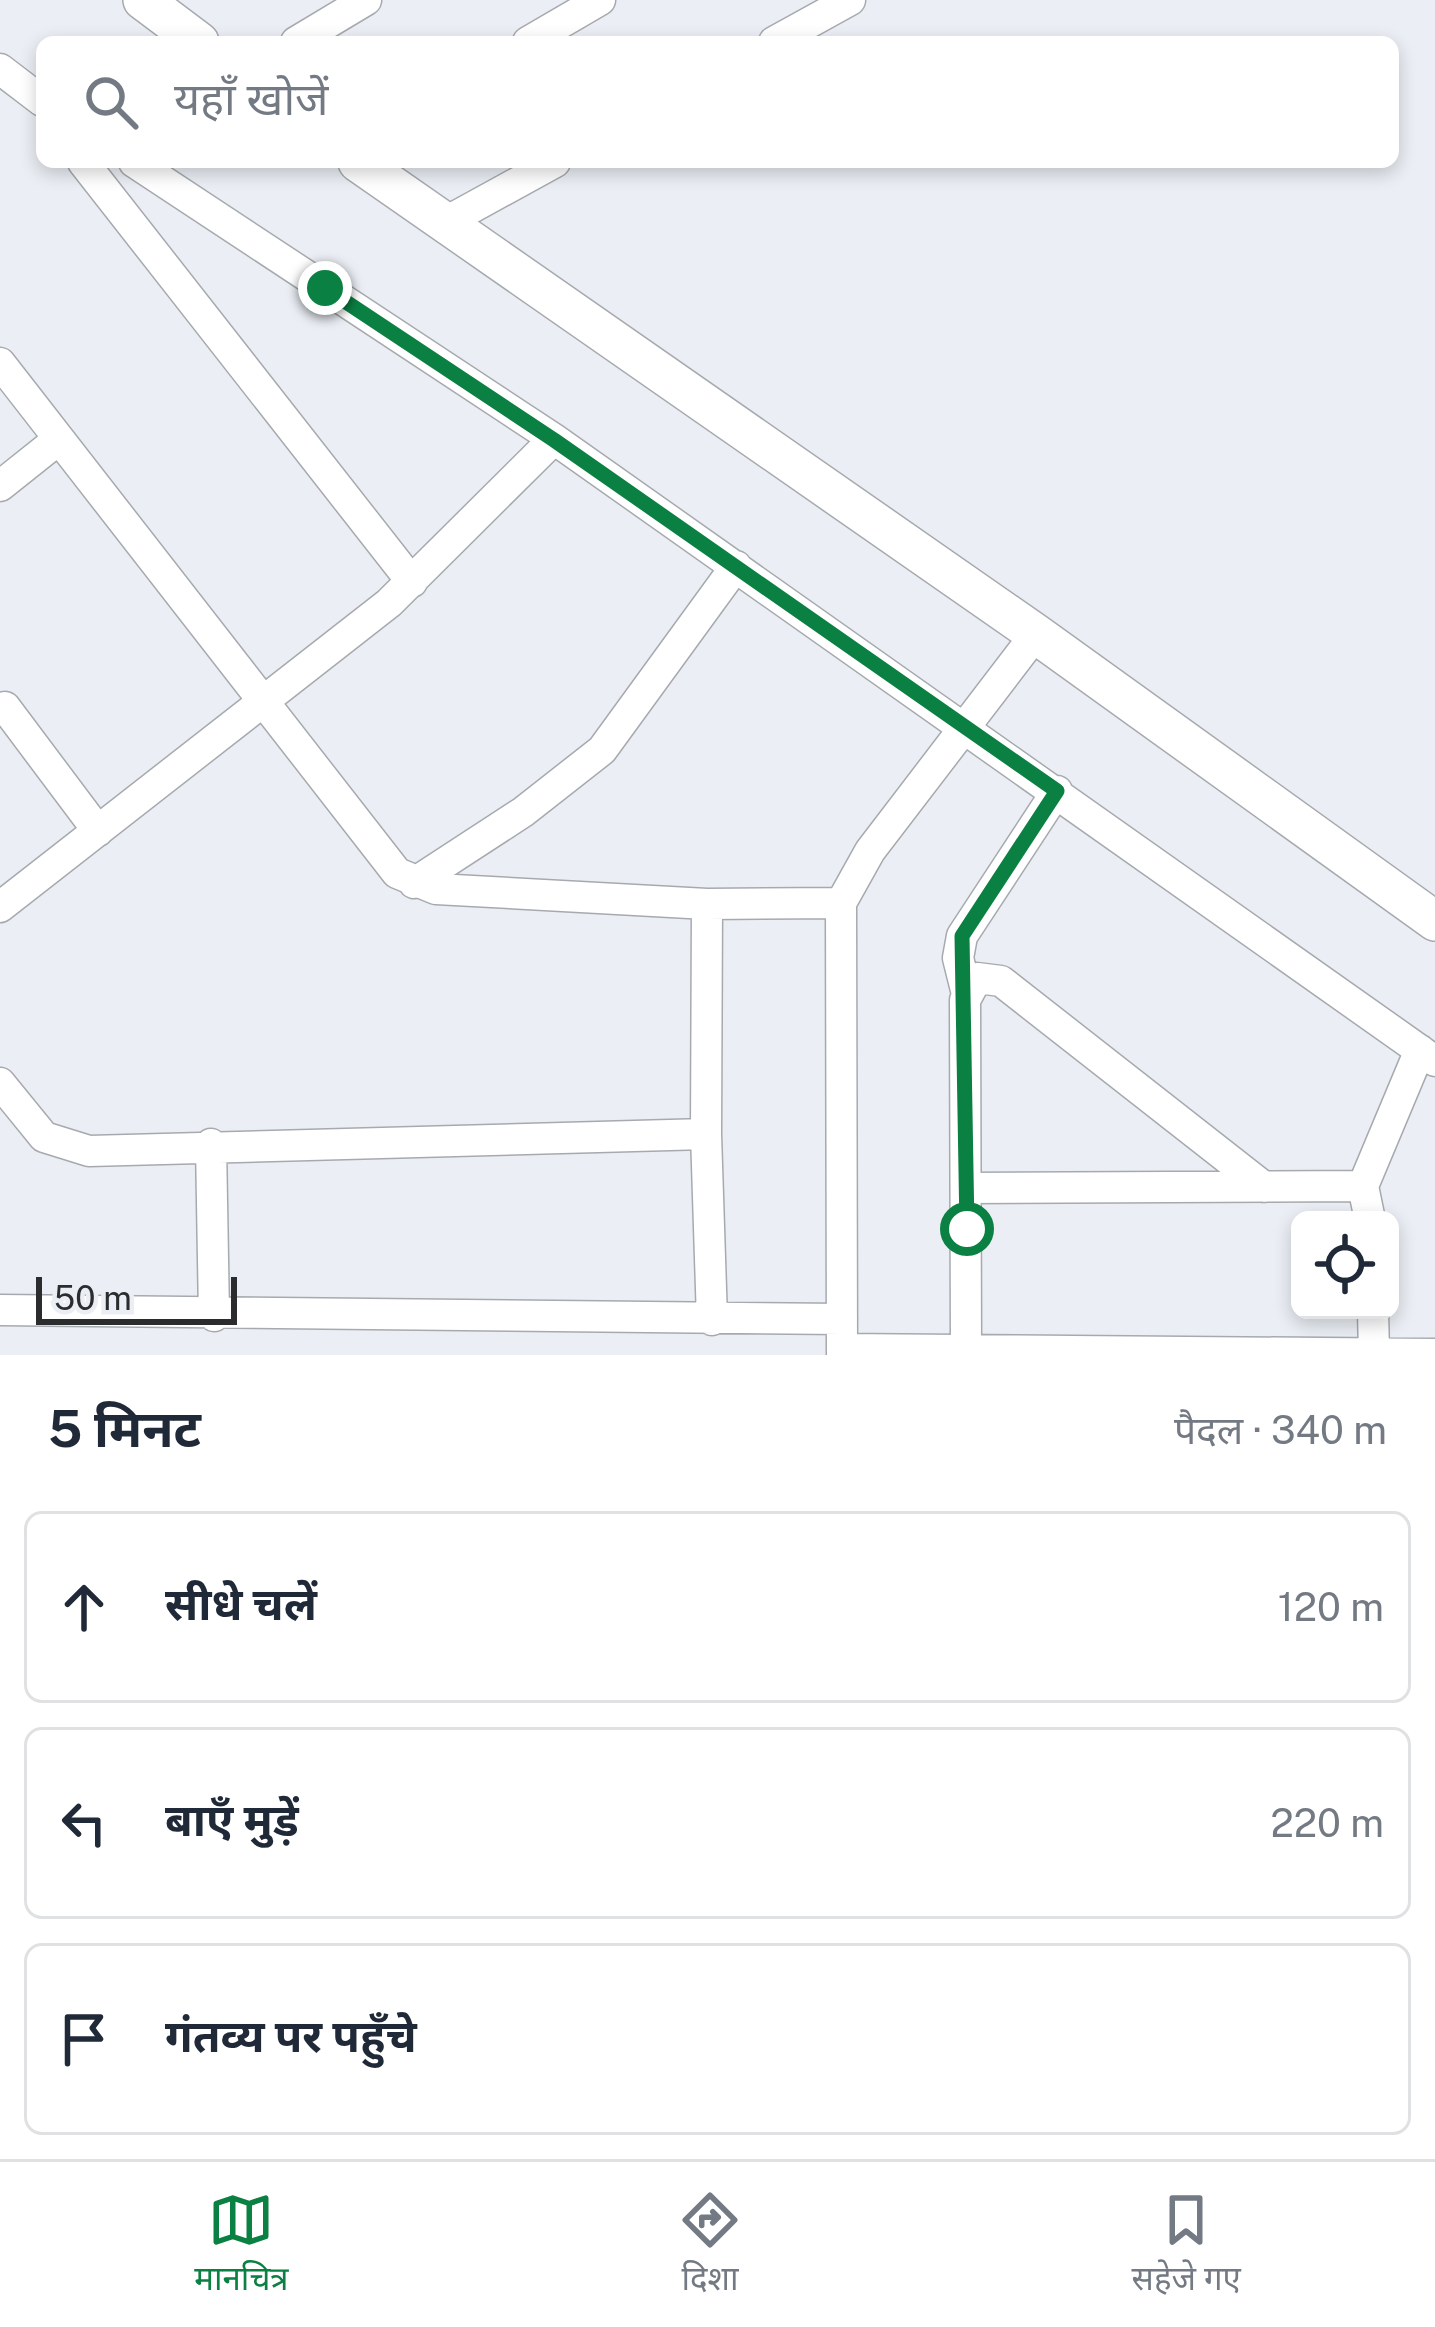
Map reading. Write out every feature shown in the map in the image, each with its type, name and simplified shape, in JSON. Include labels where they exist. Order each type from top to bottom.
[{"type":"street","points":[[306,36],[366,0]]},
{"type":"street","points":[[538,36],[600,0]]},
{"type":"street","points":[[785,36],[850,0]]},
{"type":"street","points":[[149,2],[192,36]]},
{"type":"street","points":[[0,69],[36,100]]},
{"type":"street","points":[[88,168],[412,582]]},
{"type":"street","points":[[143,168],[554,440],[1428,1056],[1363,1186],[1368,1211]]},
{"type":"street","points":[[366,168],[1036,634],[1435,921]]},
{"type":"street","points":[[444,223],[544,168]]},
{"type":"street","points":[[0,364],[383,862],[414,883],[436,890],[706,904],[841,903]]},
{"type":"street","points":[[0,486],[59,440]]},
{"type":"street","points":[[0,907],[412,582],[554,440]]},
{"type":"street","points":[[414,883],[523,812],[602,750],[736,566]]},
{"type":"street","points":[[842,1341],[841,903],[870,851],[1036,634]]},
{"type":"street","points":[[2,706],[98,831]]},
{"type":"street","points":[[966,1352],[966,990],[958,958],[962,936],[1057,791]]},
{"type":"street","points":[[706,904],[712,1320]]},
{"type":"street","points":[[966,990],[976,978],[1001,981],[1264,1187]]},
{"type":"street","points":[[0,1083],[32,1125],[59,1145],[89,1151],[211,1144],[706,1134]]},
{"type":"street","points":[[211,1144],[214,1316]]},
{"type":"street","points":[[967,1188],[1363,1186]]},
{"type":"street","points":[[0,1310],[712,1320],[842,1341],[966,1352],[1435,1354]]},
{"type":"street","points":[[1373,1319],[1374,1354]]},
{"type":"route","points":[[325,288],[554,440],[1057,791],[962,936],[958,958],[966,990],[967,1229]]}]
